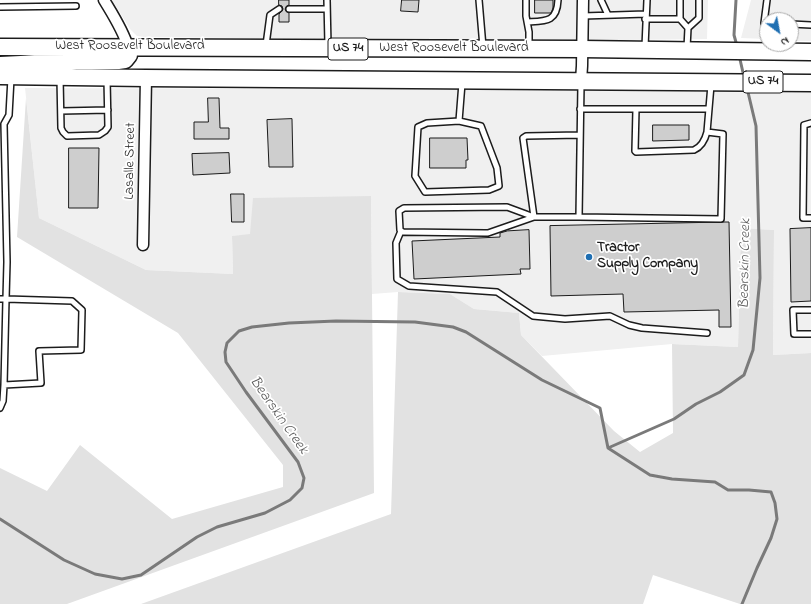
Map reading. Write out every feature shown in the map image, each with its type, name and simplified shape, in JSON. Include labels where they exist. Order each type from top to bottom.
[{"type":"highway","name":"West Roosevelt Boulevard","points":[[0,47],[582,49],[806,52]]},
{"type":"highway","points":[[0,56],[41,47]]},
{"type":"highway","points":[[4,73],[21,64],[125,60],[129,55],[128,47]]},
{"type":"highway","name":"US 74","points":[[4,73],[60,77],[108,78],[811,83]]},
{"type":"street","points":[[105,0],[124,36],[128,47]]},
{"type":"street","points":[[581,81],[583,0]]},
{"type":"street","name":"Lasalle Street","points":[[144,245],[146,78]]},
{"type":"lane","points":[[327,0],[328,48]]},
{"type":"lane","points":[[478,0],[483,49]]},
{"type":"lane","points":[[526,0],[526,16],[530,32],[529,49]]},
{"type":"lane","points":[[528,22],[545,21],[552,18],[558,8],[558,0]]},
{"type":"lane","points":[[601,0],[608,15]]},
{"type":"lane","points":[[645,50],[647,0]]},
{"type":"lane","points":[[680,0],[680,19],[688,28],[691,51]]},
{"type":"lane","points":[[688,28],[699,18],[699,0]]},
{"type":"lane","points":[[765,12],[767,0]]},
{"type":"lane","points":[[0,7],[76,6]]},
{"type":"lane","points":[[265,48],[270,15],[279,9]]},
{"type":"lane","points":[[289,9],[327,9]]},
{"type":"lane","points":[[583,16],[646,16],[680,19]]},
{"type":"lane","points":[[799,24],[811,25]]},
{"type":"lane","points":[[0,408],[3,401],[4,384],[7,254],[2,121],[9,115],[4,73]]},
{"type":"lane","points":[[60,77],[61,128],[67,136],[99,135],[105,132],[108,127],[108,78]]},
{"type":"lane","points":[[459,121],[462,80]]},
{"type":"lane","points":[[579,217],[581,81]]},
{"type":"lane","points":[[636,109],[636,152],[694,150],[702,144],[707,132],[713,82]]},
{"type":"lane","points":[[580,109],[709,109]]},
{"type":"lane","points":[[61,111],[108,110]]},
{"type":"lane","points":[[459,121],[481,126],[497,168],[499,186],[489,190],[425,192],[415,176],[418,127],[427,123],[459,121]]},
{"type":"lane","points":[[811,123],[804,125],[803,218],[811,218]]},
{"type":"lane","points":[[401,232],[488,233],[534,217],[721,218],[723,134],[707,132]]},
{"type":"lane","points":[[534,217],[523,138],[526,136],[580,135]]},
{"type":"lane","points":[[534,217],[507,207],[404,208],[399,211],[399,228],[401,232],[396,244],[397,279],[409,286],[497,292],[533,316],[566,318],[610,316],[629,325],[642,328],[707,333]]},
{"type":"lane","points":[[0,299],[72,301],[82,310],[80,350],[39,351],[41,383],[4,384]]},
{"type":"lane","points":[[811,310],[793,310],[794,334],[811,334]]},
{"type":"shaded area","points":[[112,0],[708,0],[707,39],[541,41],[146,37],[137,36],[130,29]]},
{"type":"shaded area","points":[[751,0],[811,0],[811,41],[799,41],[799,12],[759,12],[759,39],[741,38]]},
{"type":"shaded area","points":[[25,88],[378,89],[811,93],[811,353],[773,355],[774,230],[741,228],[738,347],[672,344],[542,356],[521,335],[519,313],[474,309],[450,294],[398,292],[372,294],[371,196],[250,235],[232,236],[233,274],[146,270],[39,218]]},
{"type":"shaded area","points":[[26,98],[39,218],[146,270],[233,274],[232,236],[250,234],[253,198],[371,196],[374,493],[67,604],[0,604],[0,468],[47,491],[80,445],[172,519],[283,487],[283,465],[178,333],[17,237]]},
{"type":"shaded area","points":[[741,228],[774,230],[773,355],[811,353],[811,604],[740,604],[653,575],[643,604],[141,604],[391,514],[398,292],[450,294],[474,309],[519,313],[521,335],[614,431],[640,452],[673,433],[672,344],[738,347]]},
{"type":"building","points":[[279,0],[289,0],[289,5],[285,9],[289,13],[289,22],[279,22],[279,14],[283,9],[282,6],[279,5]]},
{"type":"building","points":[[402,0],[419,0],[418,12],[401,11]]},
{"type":"building","points":[[535,0],[553,0],[553,8],[551,13],[535,13]]},
{"type":"building","points":[[208,98],[219,98],[220,128],[229,128],[229,139],[194,139],[194,122],[208,122]]},
{"type":"building","points":[[292,119],[293,167],[269,167],[267,120]]},
{"type":"building","points":[[653,125],[689,125],[689,140],[653,141]]},
{"type":"building","points":[[430,138],[467,138],[468,160],[466,160],[466,168],[430,168]]},
{"type":"building","points":[[69,148],[99,148],[98,208],[69,208]]},
{"type":"building","points":[[229,153],[230,173],[193,175],[192,154]]},
{"type":"building","points":[[231,194],[244,194],[244,222],[232,222]]},
{"type":"building","points":[[729,222],[731,327],[719,327],[719,310],[624,312],[623,294],[551,296],[550,226]]},
{"type":"building","points":[[811,228],[811,301],[791,302],[790,229]]},
{"type":"building","points":[[529,230],[530,269],[520,269],[521,274],[414,279],[412,241],[500,237],[500,233],[507,231]]},
{"type":"waterway","name":"Bearskin Creek","points":[[736,0],[734,35],[737,46]]},
{"type":"waterway","name":"Bearskin Creek","points":[[739,55],[744,77]]},
{"type":"waterway","name":"Bearskin Creek","points":[[608,448],[674,419],[696,404],[720,392],[744,375],[753,350],[760,278],[756,126],[747,88]]},
{"type":"waterway","name":"Bearskin Creek","points":[[0,519],[64,560],[95,574],[122,579],[141,575],[197,537],[217,527],[265,513],[290,500],[302,488],[304,478],[298,462],[246,392],[226,362],[225,352],[227,343],[239,331],[252,327],[289,323],[336,321],[415,322],[453,327],[466,332],[542,380],[600,408],[608,448],[650,475],[672,479],[715,482],[728,490],[771,492],[775,503],[777,519],[771,538],[742,604]]},
{"type":"place","name":"Tractor Supply Company","points":[[589,257]]}]
